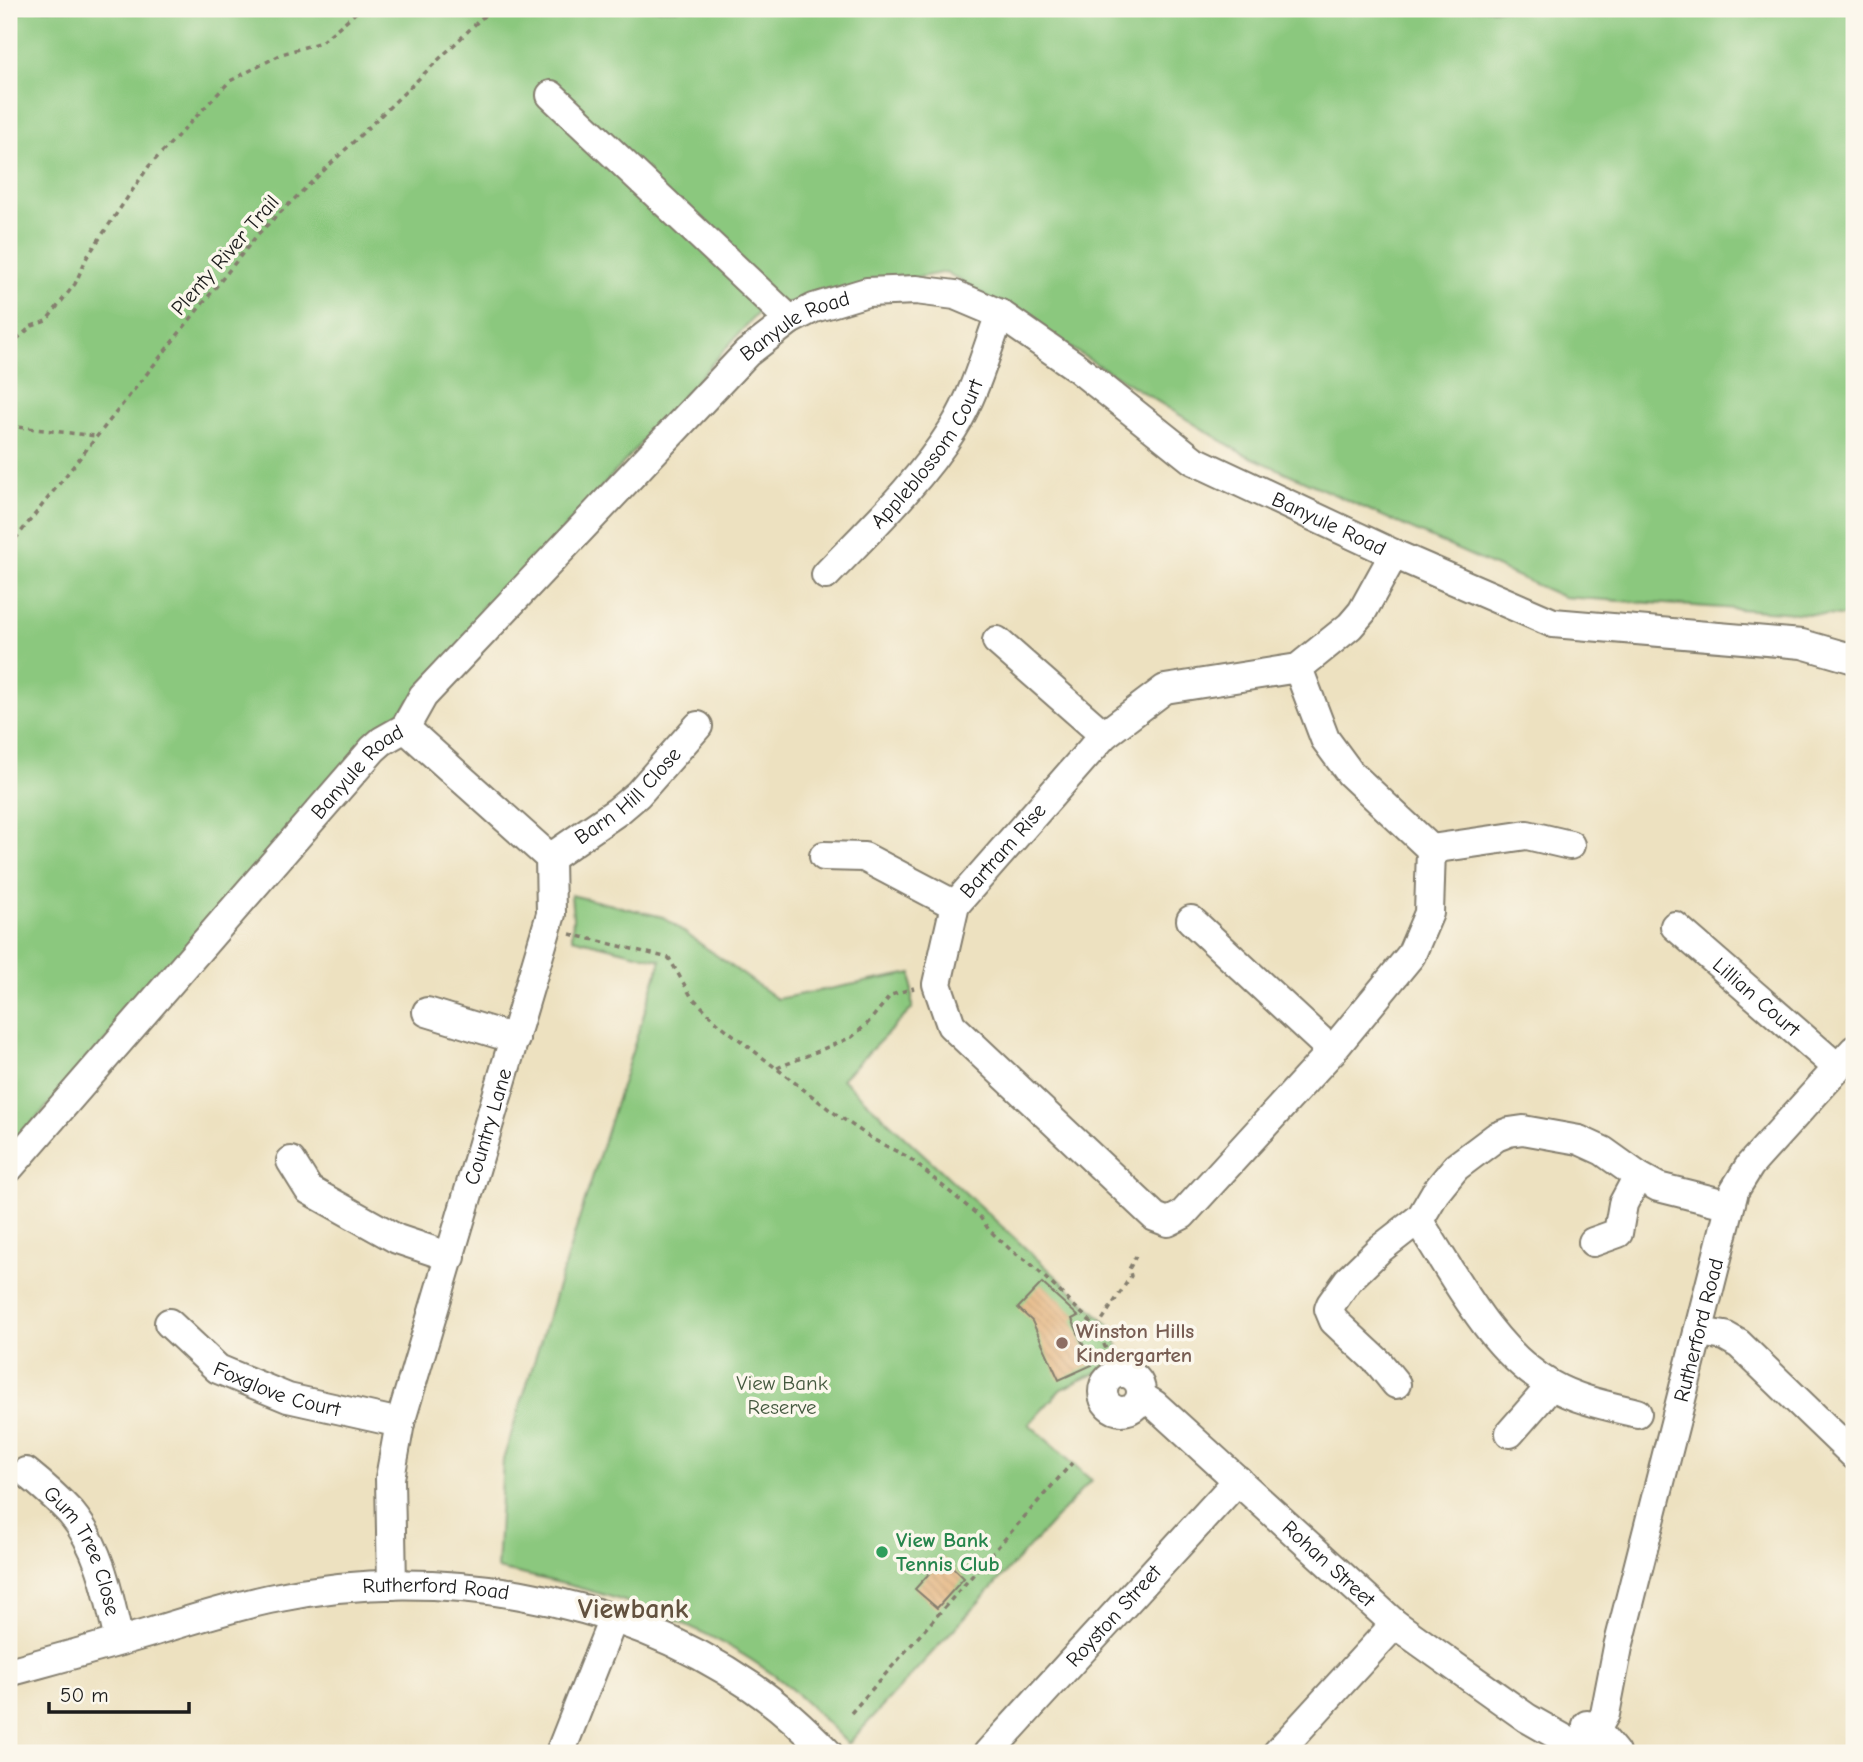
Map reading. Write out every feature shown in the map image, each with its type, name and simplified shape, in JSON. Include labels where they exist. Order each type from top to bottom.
[{"type":"street","points":[[551,95],[790,320]]},
{"type":"street","name":"Banyule Road","points":[[9,1167],[373,749],[405,728],[423,696],[747,353],[790,320],[814,308],[867,292],[916,290],[955,295],[1000,314],[1075,366],[1193,460],[1394,554],[1553,623],[1802,644],[1854,659]]},
{"type":"street","name":"Appleblossom Court","points":[[826,576],[912,483],[954,428],[974,387],[1000,314]]},
{"type":"street","name":"Bartram Rise","points":[[937,984],[955,905],[1104,734],[1166,689],[1297,668],[1350,626],[1362,612],[1394,554]]},
{"type":"street","points":[[998,641],[1104,734]]},
{"type":"street","points":[[937,984],[951,1025],[1155,1217],[1166,1231],[1332,1051],[1411,955],[1429,914],[1431,849],[1350,773],[1325,739],[1297,668]]},
{"type":"street","name":"Barn Hill Close","points":[[550,858],[638,794],[698,726]]},
{"type":"street","points":[[405,728],[550,858]]},
{"type":"street","points":[[1431,849],[1527,835],[1570,845]]},
{"type":"street","points":[[824,856],[864,857],[955,905]]},
{"type":"street","name":"Country Lane","points":[[392,1585],[390,1478],[400,1423],[551,914],[550,858]]},
{"type":"street","points":[[1191,920],[1332,1051]]},
{"type":"street","name":"Lillian Court","points":[[1675,926],[1846,1059]]},
{"type":"street","points":[[427,1012],[515,1039]]},
{"type":"street","name":"Rutherford Road","points":[[1578,1744],[1618,1647],[1737,1185],[1750,1165],[1846,1059]]},
{"type":"street","points":[[1396,1384],[1379,1363],[1334,1321],[1329,1309],[1336,1294],[1348,1280],[1380,1249],[1418,1220],[1456,1167],[1496,1137],[1509,1132],[1535,1131],[1590,1144],[1658,1187],[1730,1205]]},
{"type":"street","points":[[291,1161],[309,1190],[397,1239],[451,1258]]},
{"type":"street","points":[[1593,1242],[1618,1233],[1621,1228],[1623,1204],[1638,1176]]},
{"type":"street","points":[[1418,1220],[1489,1327],[1524,1365],[1551,1386],[1571,1395],[1637,1413]]},
{"type":"street","name":"Foxglove Court","points":[[169,1323],[218,1369],[288,1398],[400,1423]]},
{"type":"street","points":[[1698,1332],[1725,1336],[1739,1343],[1854,1455]]},
{"type":"street","name":"Rohan Street","points":[[1111,1376],[1125,1373],[1133,1376],[1141,1388],[1141,1396],[1155,1405],[1395,1624],[1527,1718],[1578,1744],[1615,1753]]},
{"type":"street","points":[[1510,1433],[1551,1386]]},
{"type":"street","name":"Gum Tree Close","points":[[26,1472],[56,1497],[86,1536],[106,1586],[119,1641]]},
{"type":"street","name":"Royston Street","points":[[988,1753],[1238,1480]]},
{"type":"street","name":"Rutherford Road","points":[[9,1672],[270,1599],[349,1587],[442,1586],[541,1600],[613,1619],[684,1647],[726,1670],[783,1711],[828,1753]]},
{"type":"street","points":[[560,1753],[613,1619]]},
{"type":"street","points":[[1277,1753],[1395,1624]]},
{"type":"path","points":[[9,346],[32,326],[46,321],[75,284],[88,257],[149,166],[230,81],[282,54],[321,43],[360,9]]},
{"type":"path","name":"Plenty River Trail","points":[[9,547],[258,234],[491,9]]},
{"type":"path","points":[[9,426],[96,436]]},
{"type":"path","points":[[570,934],[669,958],[691,996],[702,1009],[849,1123],[874,1140],[908,1157],[980,1217],[989,1230],[1013,1252],[1028,1262],[1097,1328],[1112,1363],[1111,1376]]},
{"type":"path","points":[[777,1068],[857,1034],[891,995],[937,984]]},
{"type":"path","points":[[1097,1328],[1131,1276],[1129,1269],[1136,1256]]},
{"type":"path","points":[[851,1713],[1072,1463]]},
{"type":"green space","points":[[30,9],[1854,9],[1854,617],[1563,597],[1242,453],[946,272],[762,308],[9,1149],[9,17]]},
{"type":"green space","name":"View Bank Reserve","points":[[571,895],[663,917],[777,999],[912,973],[912,1009],[842,1079],[1111,1327],[1122,1356],[1094,1374],[1061,1389],[1029,1424],[1091,1480],[848,1744],[776,1677],[734,1649],[702,1632],[602,1594],[497,1569],[503,1460],[661,960],[572,938]]},
{"type":"building","name":"Winston Hills Kindergarten","points":[[1042,1283],[1078,1316],[1072,1319],[1092,1365],[1059,1380],[1032,1321],[1018,1308]]},
{"type":"building","points":[[943,1558],[964,1578],[937,1608],[915,1589]]},
{"type":"place","name":"Winston Hills Kindergarten","points":[[1062,1343]]},
{"type":"place","name":"View Bank Tennis Club","points":[[882,1552]]},
{"type":"district","name":"Viewbank","points":[[633,1608]]}]
